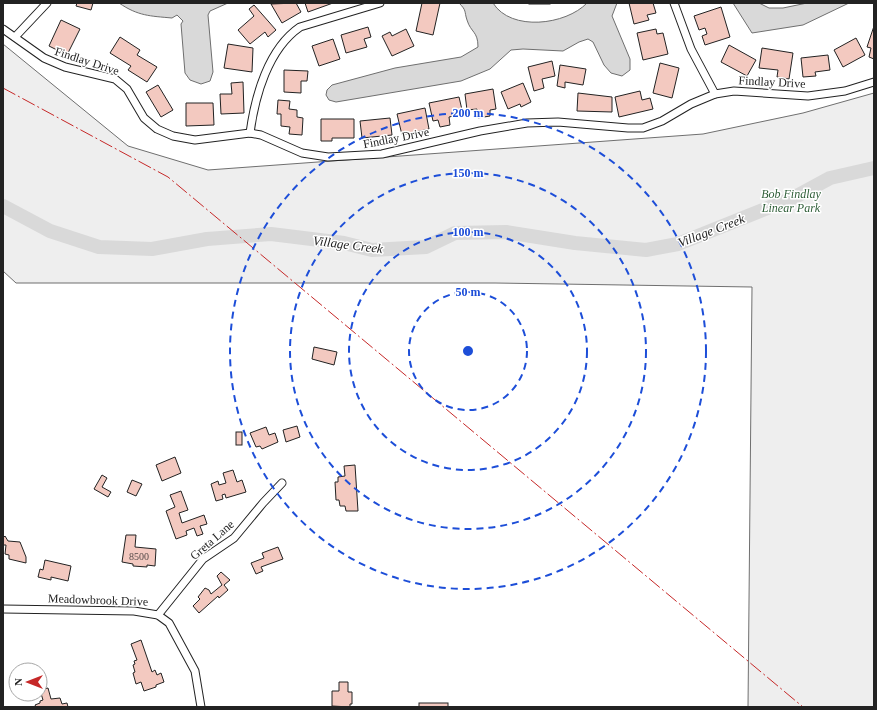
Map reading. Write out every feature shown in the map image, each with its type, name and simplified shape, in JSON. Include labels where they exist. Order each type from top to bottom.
[{"type":"street","points":[[15,37],[47,3]]},
{"type":"street","points":[[250,133],[260,90],[270,65],[283,44],[293,32],[300,27],[380,3]]},
{"type":"street","points":[[674,3],[691,49],[715,94]]},
{"type":"street","name":"Findlay Drive","points":[[3,29],[44,58],[65,67],[115,79],[127,89],[144,118],[157,129],[173,136],[195,140],[250,133],[261,135],[302,153],[328,157],[368,156],[382,154],[480,131],[527,123],[558,122],[643,128],[662,121],[690,104],[715,94],[734,91],[808,96],[845,91],[874,82]]},
{"type":"street","name":"Greta Lane","points":[[158,614],[203,559],[234,538],[282,483]]},
{"type":"street","name":"Meadowbrook Drive","points":[[3,609],[134,610],[158,614],[169,623],[195,671],[201,707]]},
{"type":"green space","name":"Bob Findlay Linear Park","points":[[3,44],[128,146],[208,170],[703,134],[803,113],[874,93],[874,707],[748,707],[752,287],[495,283],[16,283],[3,271]]},
{"type":"shaded area","points":[[119,3],[228,3],[210,11],[208,15],[213,72],[210,81],[201,84],[190,80],[185,73],[181,24],[183,21],[177,15],[172,18],[144,15],[132,11]]},
{"type":"shaded area","points":[[459,3],[493,3],[501,12],[512,18],[525,22],[539,22],[566,16],[578,11],[587,3],[617,3],[612,16],[630,59],[630,70],[622,76],[611,73],[604,65],[593,42],[588,39],[563,51],[523,49],[511,50],[490,69],[461,81],[336,102],[329,100],[326,95],[327,90],[332,85],[395,68],[461,57],[478,47],[476,35]]},
{"type":"shaded area","points":[[733,3],[759,3],[769,8],[783,8],[807,3],[849,3],[803,25],[752,33]]},
{"type":"building","points":[[77,3],[93,3],[91,10],[76,6]]},
{"type":"building","points":[[296,3],[301,12],[282,23],[271,4]]},
{"type":"building","points":[[305,3],[333,3],[308,12]]},
{"type":"building","points":[[422,3],[440,3],[433,35],[416,31]]},
{"type":"building","points":[[550,3],[550,4],[529,4]]},
{"type":"building","points":[[629,3],[653,3],[656,13],[647,15],[649,20],[634,24]]},
{"type":"building","points":[[254,5],[276,30],[268,37],[265,32],[250,44],[238,30],[254,16],[249,9]]},
{"type":"building","points":[[721,7],[730,37],[705,45],[702,36],[707,34],[705,28],[699,30],[694,16]]},
{"type":"building","points":[[61,20],[80,29],[67,55],[49,46]]},
{"type":"building","points":[[874,26],[874,59],[869,57],[871,48],[867,47]]},
{"type":"building","points":[[368,27],[371,37],[364,39],[367,47],[346,53],[341,35]]},
{"type":"building","points":[[406,29],[414,46],[392,56],[382,36],[390,32],[392,36]]},
{"type":"building","points":[[656,29],[657,34],[663,33],[668,54],[643,60],[637,33]]},
{"type":"building","points":[[120,37],[140,50],[137,55],[157,67],[147,82],[128,70],[131,66],[110,53]]},
{"type":"building","points":[[856,38],[865,55],[843,67],[834,50]]},
{"type":"building","points":[[333,39],[340,59],[319,66],[312,46]]},
{"type":"building","points":[[228,44],[253,48],[252,72],[224,68]]},
{"type":"building","points":[[729,45],[756,60],[747,76],[721,62]]},
{"type":"building","points":[[762,48],[793,53],[789,79],[777,77],[778,70],[759,68]]},
{"type":"building","points":[[828,55],[830,70],[815,72],[816,76],[803,77],[801,58]]},
{"type":"building","points":[[552,61],[555,76],[542,79],[544,88],[534,91],[528,67]]},
{"type":"building","points":[[660,63],[679,68],[672,98],[653,93]]},
{"type":"building","points":[[560,65],[586,69],[583,85],[565,82],[565,88],[557,86]]},
{"type":"building","points":[[284,70],[308,71],[307,81],[301,81],[301,93],[284,92]]},
{"type":"building","points":[[243,82],[244,113],[221,114],[220,94],[232,94],[231,83]]},
{"type":"building","points":[[523,83],[531,102],[521,107],[520,104],[508,109],[501,92]]},
{"type":"building","points":[[158,85],[173,110],[161,117],[146,92]]},
{"type":"building","points":[[493,89],[496,109],[490,110],[490,116],[478,118],[477,109],[467,110],[465,94]]},
{"type":"building","points":[[640,91],[642,100],[650,98],[653,109],[619,117],[615,97]]},
{"type":"building","points":[[578,93],[612,97],[612,112],[577,111]]},
{"type":"building","points":[[459,97],[463,114],[449,117],[450,125],[440,127],[438,120],[433,121],[429,103]]},
{"type":"building","points":[[278,100],[290,101],[289,109],[297,110],[297,117],[303,118],[302,135],[289,134],[290,127],[281,126],[281,114],[277,114]]},
{"type":"building","points":[[186,103],[213,103],[214,125],[186,126]]},
{"type":"building","points":[[425,108],[429,129],[402,135],[397,114]]},
{"type":"building","points":[[390,118],[392,135],[362,138],[360,121]]},
{"type":"building","points":[[321,119],[354,119],[354,138],[332,138],[332,141],[321,141]]},
{"type":"building","points":[[314,347],[337,352],[334,365],[312,359]]},
{"type":"building","points":[[297,426],[300,437],[286,442],[283,430]]},
{"type":"building","points":[[266,427],[269,435],[275,433],[278,442],[262,449],[260,446],[256,447],[250,433]]},
{"type":"building","points":[[236,432],[242,432],[242,445],[236,445]]},
{"type":"building","points":[[175,457],[181,473],[162,481],[156,465]]},
{"type":"building","points":[[355,465],[358,511],[346,511],[345,506],[340,506],[339,500],[336,500],[335,482],[338,482],[338,477],[345,476],[344,466]]},
{"type":"building","points":[[233,470],[237,482],[242,480],[246,492],[226,498],[225,494],[222,495],[223,499],[216,501],[211,484],[218,481],[219,485],[226,483],[223,473]]},
{"type":"building","points":[[102,475],[107,478],[102,487],[111,492],[108,497],[94,489]]},
{"type":"building","points":[[132,480],[142,484],[136,496],[127,492]]},
{"type":"building","points":[[181,491],[188,510],[179,513],[182,523],[204,515],[207,524],[200,526],[203,534],[197,536],[194,528],[186,531],[187,535],[176,539],[166,511],[175,507],[170,495]]},
{"type":"building","points":[[126,535],[136,535],[135,547],[156,549],[155,566],[133,566],[133,564],[122,562]]},
{"type":"building","points":[[5,536],[8,541],[20,542],[26,557],[26,563],[9,559],[9,555],[5,554],[6,545],[3,545],[3,538]]},
{"type":"building","points":[[278,547],[283,559],[261,567],[263,571],[256,574],[251,563],[264,558],[262,553]]},
{"type":"building","points":[[45,560],[71,566],[68,581],[51,577],[51,580],[38,577],[40,569],[43,570]]},
{"type":"building","points":[[221,572],[230,580],[224,585],[228,590],[219,598],[218,596],[199,613],[193,606],[200,599],[198,597],[205,588],[209,590],[211,594],[222,585],[217,576]]},
{"type":"building","points":[[141,640],[152,672],[155,670],[157,675],[161,673],[164,682],[156,685],[156,687],[144,691],[141,682],[136,684],[133,673],[135,672],[133,665],[135,664],[134,661],[137,660],[131,644]]},
{"type":"building","points":[[339,682],[348,682],[348,692],[352,692],[352,704],[350,704],[350,707],[332,706],[332,691],[339,691]]},
{"type":"building","points":[[48,688],[51,699],[60,698],[62,704],[67,703],[68,707],[36,707],[35,705],[48,702]]},
{"type":"building","points":[[419,703],[448,703],[448,707],[419,707]]},
{"type":"waterway","name":"Village Creek","points":[[3,206],[50,231],[99,247],[152,249],[207,239],[271,234],[344,243],[372,250],[426,247],[455,233],[506,232],[575,243],[646,250],[678,244],[795,197],[830,178],[874,168]]},
{"type":"power","points":[[3,88],[168,177],[803,707]]}]
